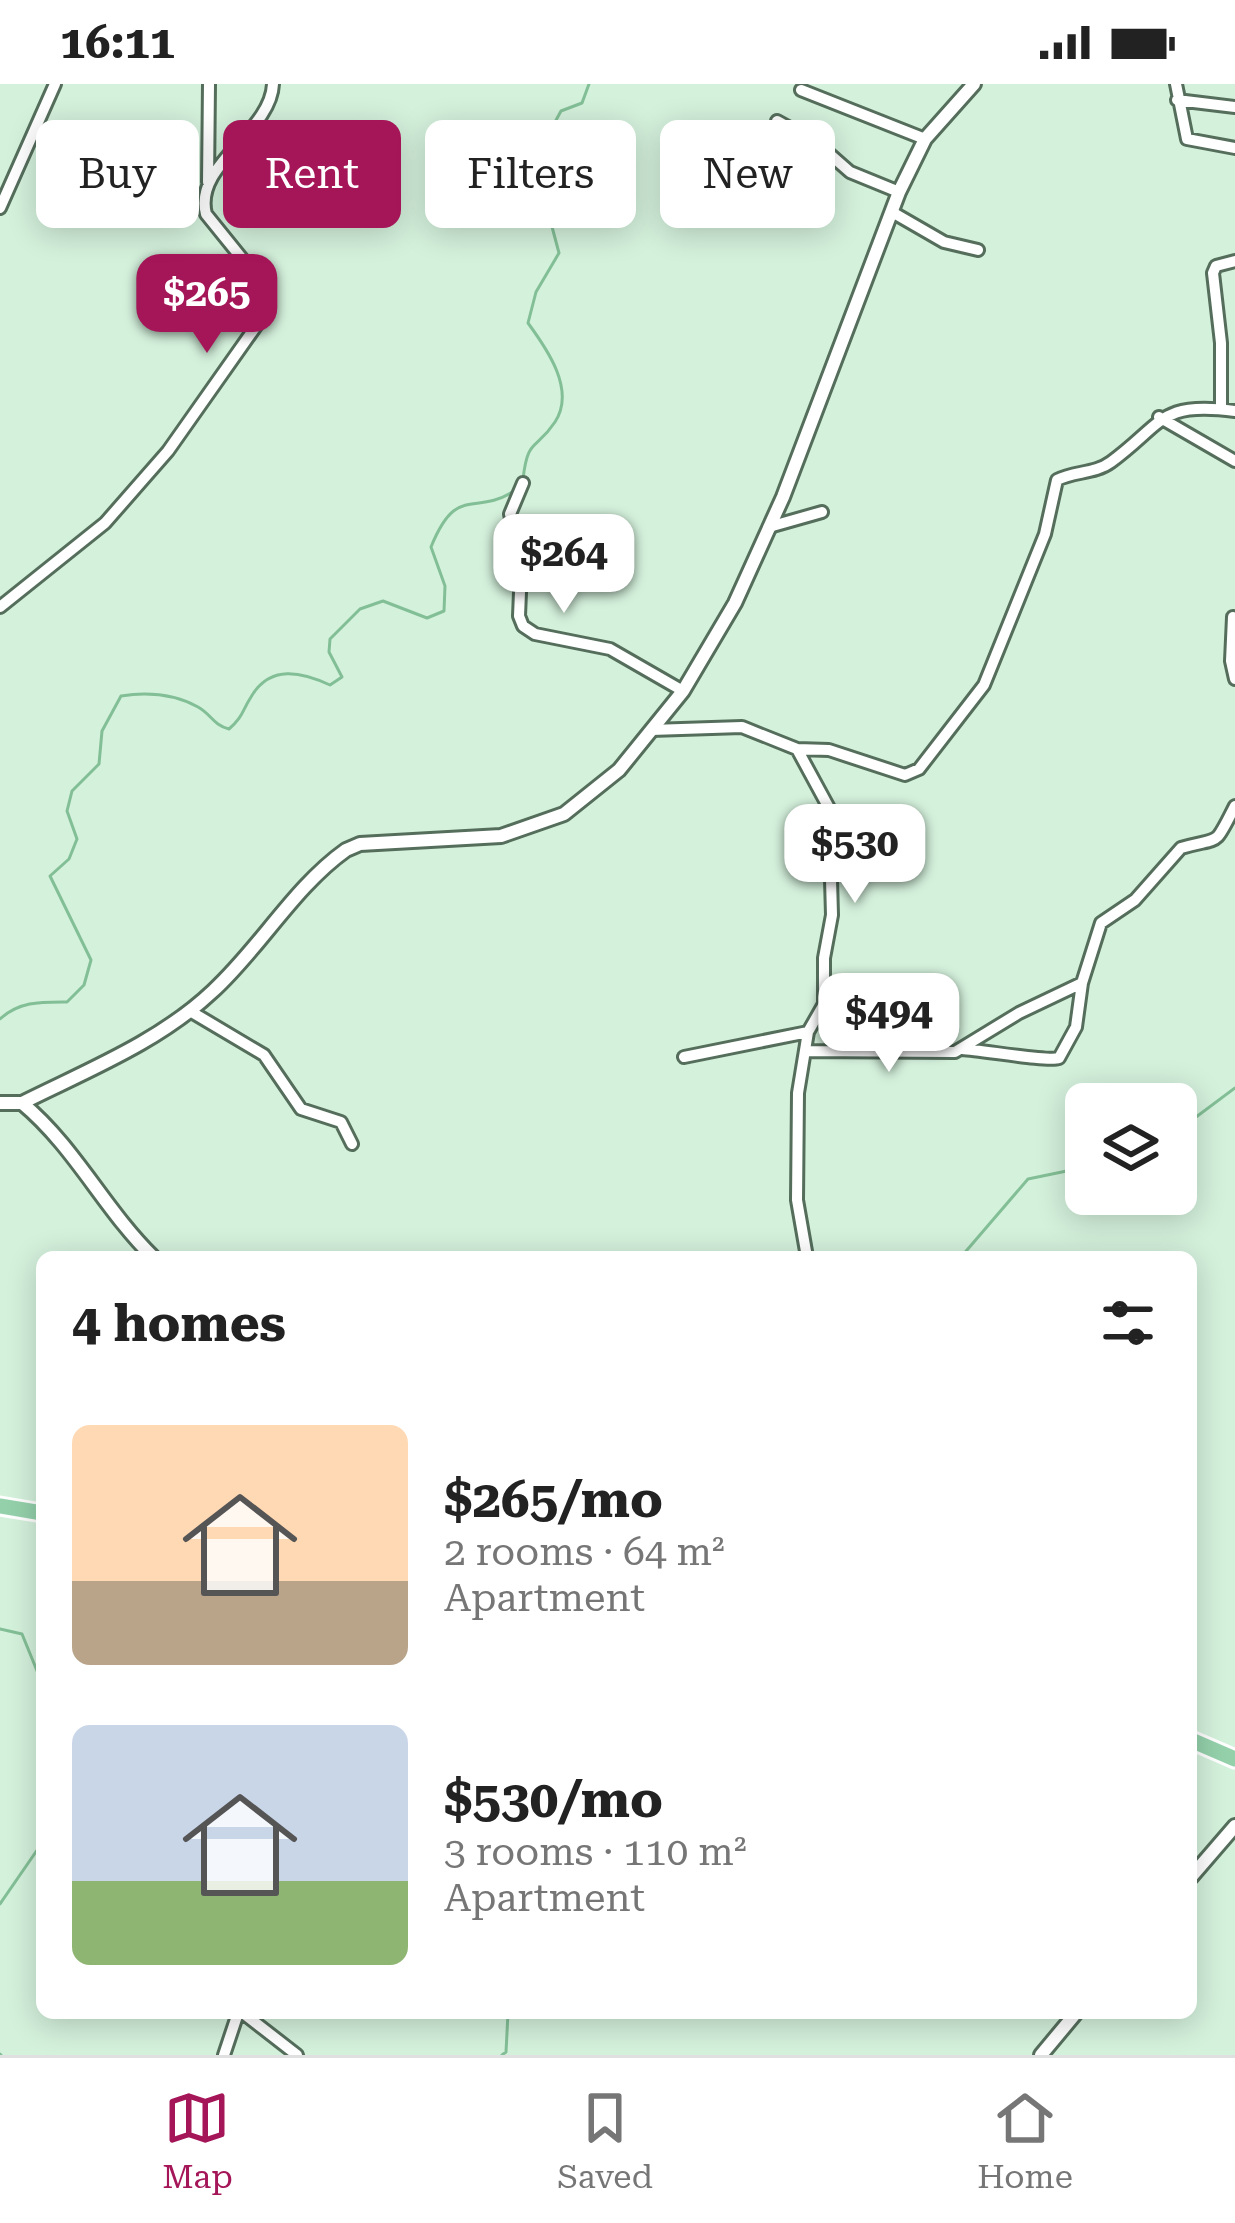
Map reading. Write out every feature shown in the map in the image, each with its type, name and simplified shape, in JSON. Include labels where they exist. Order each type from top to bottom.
[{"type":"main road","points":[[0,1507],[36,1513]]},
{"type":"main road","points":[[1197,1743],[1235,1759]]},
{"type":"street","points":[[0,208],[55,84]]},
{"type":"street","points":[[0,608],[105,523],[133,492],[168,451],[266,312],[265,287],[206,214],[209,84]]},
{"type":"street","points":[[208,184],[268,104],[273,84]]},
{"type":"street","points":[[0,1103],[22,1103],[151,1038],[190,1010],[346,850],[360,844],[501,836],[547,822],[604,784],[683,691],[735,603],[898,192],[926,139],[974,84]]},
{"type":"street","points":[[1176,84],[1187,139],[1235,148]]},
{"type":"street","points":[[801,90],[926,139]]},
{"type":"street","points":[[1177,100],[1235,107]]},
{"type":"street","points":[[835,159],[850,172],[898,192]]},
{"type":"street","points":[[892,212],[944,242],[978,250]]},
{"type":"street","points":[[1221,409],[1222,343],[1213,273],[1216,266],[1235,261]]},
{"type":"street","points":[[650,730],[742,727],[797,749],[829,750],[905,775],[919,769],[984,685],[1045,534],[1057,480],[1110,464],[1160,417],[1177,409],[1235,410]]},
{"type":"street","points":[[1160,417],[1235,461]]},
{"type":"street","points":[[523,483],[510,514],[521,568],[519,616],[523,626],[535,634],[610,649],[683,691]]},
{"type":"street","points":[[769,527],[822,512]]},
{"type":"street","points":[[1233,617],[1235,679]]},
{"type":"street","points":[[797,749],[829,808],[832,915],[824,958],[824,1004],[808,1032],[797,1093],[797,1200],[806,1251]]},
{"type":"street","points":[[806,1052],[962,1049],[1057,1060],[1076,1027],[1082,983],[1100,923],[1136,900],[1181,848],[1207,846],[1220,838],[1235,806]]},
{"type":"street","points":[[962,1049],[1018,1013],[1082,983]]},
{"type":"street","points":[[190,1010],[264,1055],[301,1109],[341,1123],[352,1144]]},
{"type":"street","points":[[684,1057],[808,1032]]},
{"type":"street","points":[[22,1103],[56,1132],[94,1190],[148,1251]]},
{"type":"street","points":[[1197,1870],[1235,1826]]},
{"type":"street","points":[[224,2055],[239,2019]]},
{"type":"street","points":[[249,2019],[297,2055]]},
{"type":"street","points":[[1041,2055],[1071,2019]]},
{"type":"waterway","points":[[523,479],[530,450],[555,422],[562,397],[556,370],[528,323],[536,292],[559,253],[551,223],[555,199],[545,175],[543,144],[561,111],[582,103],[589,84]]},
{"type":"waterway","points":[[0,1019],[23,1006],[67,1002],[84,985],[91,960],[50,876],[69,859],[77,839],[67,811],[72,791],[99,764],[102,731],[121,696],[180,699],[229,729],[267,679],[298,674],[330,685],[342,677],[329,652],[330,639],[360,609],[383,601],[427,618],[444,611],[445,586],[431,547],[440,527],[458,508],[514,491]]},
{"type":"waterway","points":[[1197,1116],[1235,1088]]},
{"type":"waterway","points":[[966,1251],[1028,1179],[1065,1171]]},
{"type":"waterway","points":[[0,1629],[22,1634],[36,1668]]},
{"type":"waterway","points":[[0,1904],[36,1852]]},
{"type":"waterway","points":[[502,2055],[508,2019]]}]
